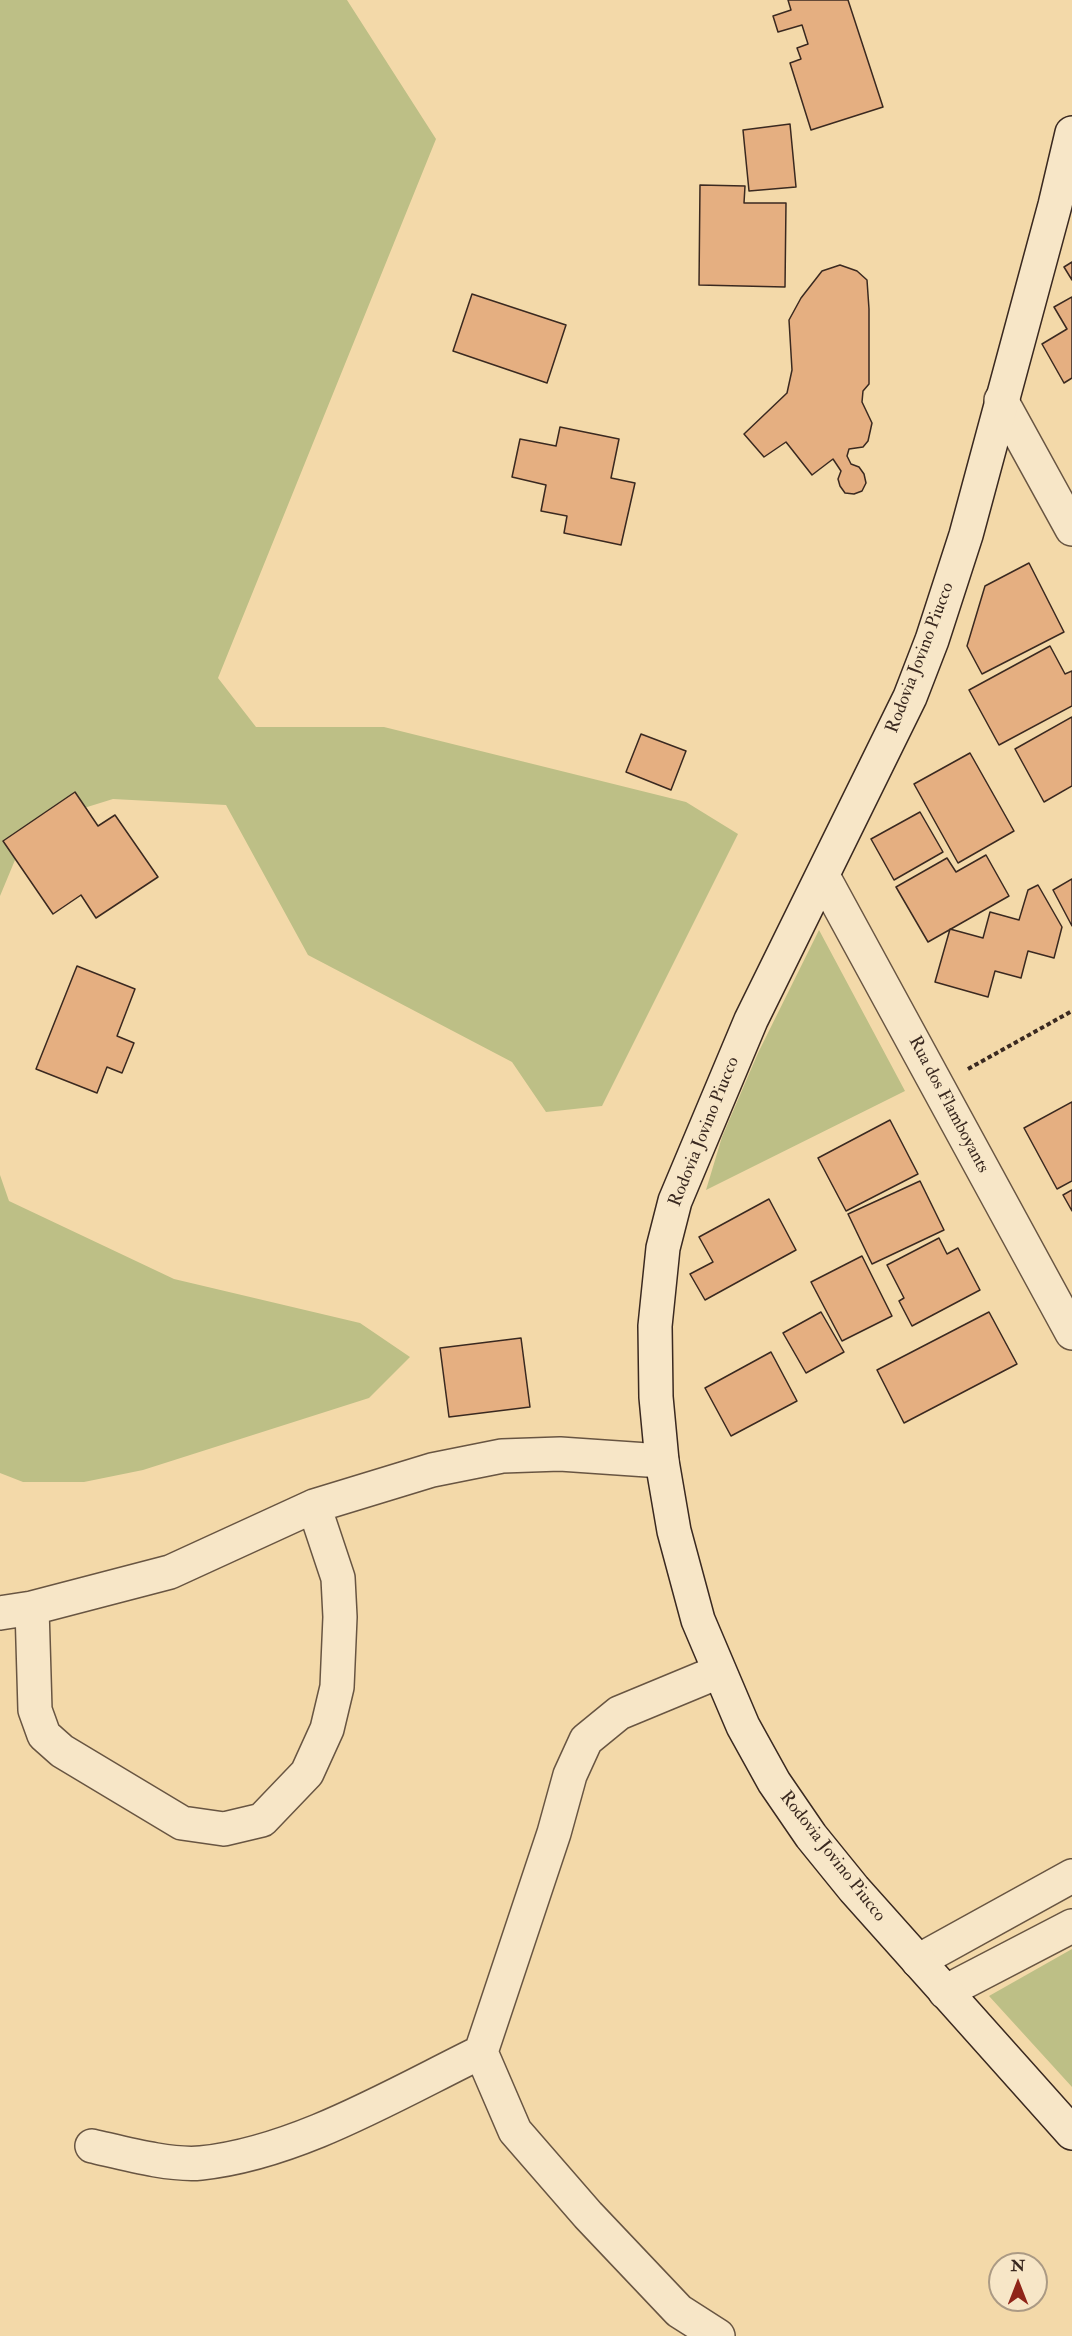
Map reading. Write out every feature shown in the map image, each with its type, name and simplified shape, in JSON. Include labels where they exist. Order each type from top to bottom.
[{"type":"street","name":"Rodovia Jovino Piucco","points":[[1072,134],[966,535],[932,640],[910,697],[751,1020],[675,1201],[663,1248],[655,1326],[656,1397],[662,1461],[674,1531],[698,1620],[718,1672],[743,1726],[774,1782],[811,1836],[854,1889],[1072,2133]]},
{"type":"street","points":[[1001,400],[1072,529]]},
{"type":"street","name":"Rua dos Flamboyants","points":[[823,876],[1072,1334]]},
{"type":"street","points":[[0,1613],[33,1608],[170,1572],[314,1506],[432,1470],[502,1456],[560,1454],[662,1461]]},
{"type":"street","points":[[33,1608],[35,1710],[44,1735],[62,1751],[182,1823],[224,1829],[262,1820],[307,1773],[327,1729],[337,1687],[340,1617],[338,1578],[314,1506]]},
{"type":"street","points":[[718,1672],[619,1713],[586,1740],[570,1775],[554,1833],[481,2052],[515,2131],[588,2215],[679,2311],[718,2336]]},
{"type":"street","points":[[918,1961],[1072,1875]]},
{"type":"street","points":[[945,1992],[1072,1926]]},
{"type":"street","points":[[92,2146],[145,2158],[199,2163],[264,2151],[329,2126],[481,2052]]},
{"type":"path","points":[[938,1086],[1072,1011]]},
{"type":"green space","points":[[0,0],[347,0],[436,139],[218,678],[256,727],[384,727],[686,802],[738,834],[602,1106],[546,1112],[512,1062],[308,955],[226,805],[113,799],[55,817],[15,860],[0,896]]},
{"type":"green space","points":[[819,930],[905,1091],[706,1190],[722,1137],[758,1053]]},
{"type":"green space","points":[[0,1175],[9,1201],[174,1279],[360,1323],[410,1357],[369,1398],[143,1470],[84,1482],[23,1482],[0,1473]]},
{"type":"green space","points":[[1072,1949],[1072,2087],[989,1996]]},
{"type":"building","points":[[788,0],[848,0],[883,107],[811,130],[790,63],[801,59],[797,48],[808,44],[802,25],[778,32],[773,16],[791,10]]},
{"type":"building","points":[[790,124],[796,187],[749,191],[743,130]]},
{"type":"building","points":[[700,185],[745,186],[744,203],[786,203],[785,287],[699,285]]},
{"type":"building","points":[[1072,262],[1072,280],[1064,267]]},
{"type":"building","points":[[840,265],[857,271],[867,280],[869,309],[869,384],[863,391],[862,402],[872,423],[868,441],[863,447],[849,449],[847,456],[851,464],[859,467],[864,474],[866,483],[862,491],[854,494],[845,493],[840,486],[838,479],[841,471],[833,459],[812,475],[786,442],[764,457],[744,434],[787,393],[792,370],[789,320],[801,298],[822,271]]},
{"type":"building","points":[[472,294],[566,325],[547,383],[453,351]]},
{"type":"building","points":[[1072,297],[1072,378],[1064,383],[1042,344],[1067,329],[1054,307]]},
{"type":"building","points":[[560,427],[619,439],[611,478],[635,483],[621,545],[564,533],[567,516],[541,511],[546,485],[512,477],[520,439],[556,446]]},
{"type":"building","points":[[1029,563],[1064,632],[982,674],[967,646],[985,586]]},
{"type":"building","points":[[1050,646],[1065,674],[1072,671],[1072,706],[999,745],[969,690]]},
{"type":"building","points":[[1072,717],[1072,786],[1044,802],[1015,749]]},
{"type":"building","points":[[641,734],[686,751],[671,790],[626,772]]},
{"type":"building","points":[[970,753],[1014,831],[958,863],[914,784]]},
{"type":"building","points":[[75,792],[98,826],[115,815],[158,877],[96,918],[81,895],[53,914],[3,841]]},
{"type":"building","points":[[920,812],[943,852],[894,880],[871,839]]},
{"type":"building","points":[[986,855],[1009,896],[928,942],[896,887],[947,858],[956,872]]},
{"type":"building","points":[[1072,879],[1072,926],[1053,890]]},
{"type":"building","points":[[1038,885],[1062,927],[1054,958],[1028,951],[1021,978],[995,971],[988,997],[935,982],[950,929],[983,938],[990,912],[1019,920],[1028,890]]},
{"type":"building","points":[[77,966],[135,989],[117,1036],[134,1043],[122,1073],[107,1067],[97,1093],[36,1069]]},
{"type":"building","points":[[1072,1102],[1072,1181],[1057,1189],[1024,1128]]},
{"type":"building","points":[[890,1120],[918,1174],[846,1211],[818,1158]]},
{"type":"building","points":[[920,1181],[944,1230],[872,1264],[848,1214]]},
{"type":"building","points":[[1072,1190],[1072,1211],[1063,1195]]},
{"type":"building","points":[[769,1199],[796,1250],[705,1300],[690,1274],[713,1262],[699,1237]]},
{"type":"building","points":[[939,1238],[947,1254],[958,1248],[980,1290],[912,1326],[899,1301],[904,1298],[887,1265]]},
{"type":"building","points":[[862,1256],[892,1316],[842,1341],[811,1282]]},
{"type":"building","points":[[821,1312],[844,1352],[806,1373],[783,1333]]},
{"type":"building","points":[[989,1312],[1017,1364],[904,1423],[877,1370]]},
{"type":"building","points":[[521,1338],[530,1407],[449,1417],[440,1348]]},
{"type":"building","points":[[771,1352],[797,1401],[731,1436],[705,1388]]}]
